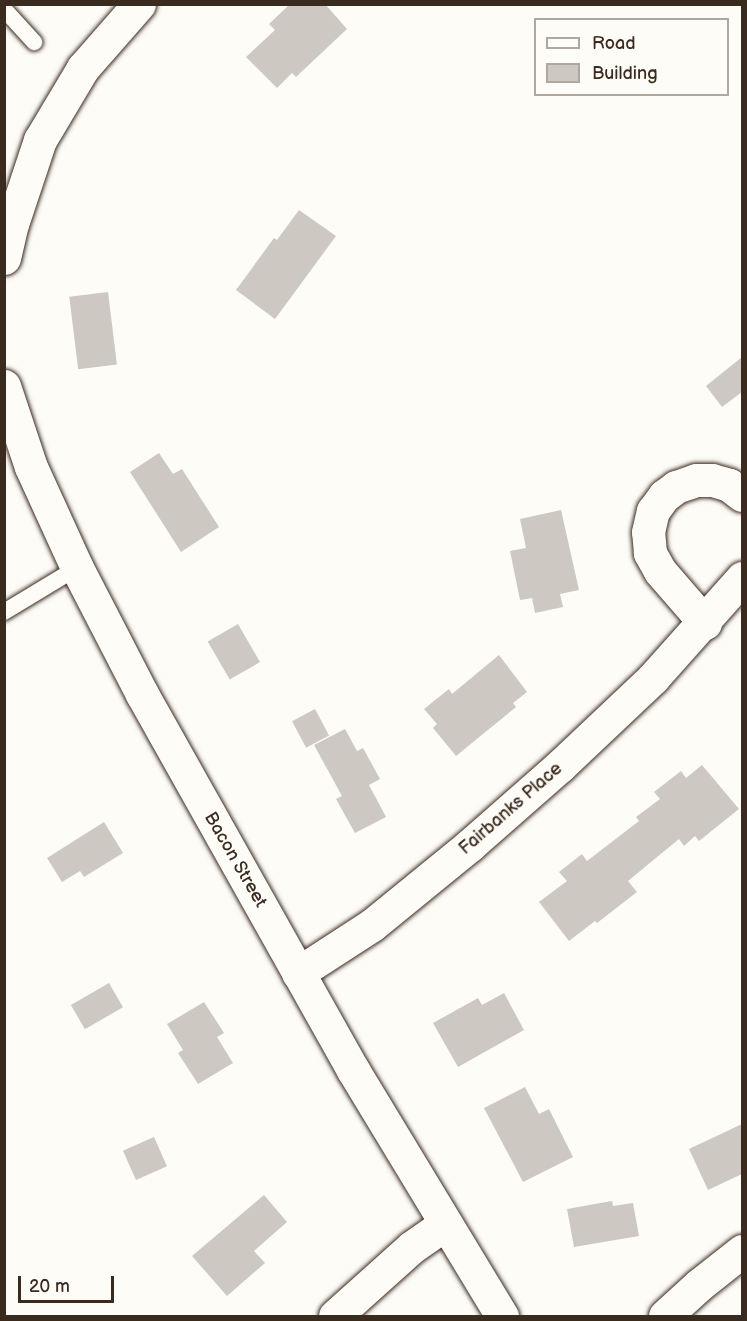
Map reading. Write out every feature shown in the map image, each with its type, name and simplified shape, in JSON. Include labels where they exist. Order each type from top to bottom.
[{"type":"street","points":[[4,258],[12,224],[40,140],[83,68],[139,4]]},
{"type":"street","name":"Bacon Street","points":[[4,386],[31,467],[77,568],[142,694],[353,1070],[502,1317]]},
{"type":"street","points":[[705,623],[660,571],[650,553],[648,532],[653,511],[664,496],[676,487],[696,480],[712,480],[729,485],[742,495]]},
{"type":"street","name":"Fairbanks Place","points":[[298,973],[372,925],[470,845],[603,726],[705,623],[742,578]]},
{"type":"street","points":[[335,1317],[412,1247],[446,1224]]},
{"type":"street","points":[[665,1317],[699,1285],[742,1251]]},
{"type":"lane","points":[[4,9],[34,42]]},
{"type":"lane","points":[[4,612],[77,568]]},
{"type":"building","points":[[290,4],[325,4],[347,29],[296,77],[292,73],[277,88],[246,57],[275,30],[269,24]]},
{"type":"building","points":[[299,210],[336,236],[275,319],[236,290],[274,238],[277,240]]},
{"type":"building","points":[[108,292],[117,364],[78,369],[69,297]]},
{"type":"building","points":[[742,357],[742,392],[722,407],[706,386]]},
{"type":"building","points":[[159,453],[173,474],[182,469],[219,527],[181,552],[130,472]]},
{"type":"building","points":[[561,510],[579,590],[560,594],[563,607],[535,613],[532,598],[520,600],[510,551],[526,548],[520,519]]},
{"type":"building","points":[[238,624],[260,662],[230,680],[208,642]]},
{"type":"building","points":[[499,655],[527,692],[513,703],[516,707],[456,756],[433,728],[437,724],[424,709],[449,689],[452,694]]},
{"type":"building","points":[[315,709],[329,735],[306,748],[292,721]]},
{"type":"building","points":[[345,729],[357,751],[363,748],[380,779],[369,785],[386,817],[355,833],[336,799],[342,796],[314,745]]},
{"type":"building","points":[[702,765],[739,809],[699,841],[695,836],[684,846],[679,839],[628,881],[637,892],[569,941],[539,902],[567,881],[559,872],[582,854],[587,861],[639,821],[636,817],[660,799],[654,792],[681,771],[686,778]]},
{"type":"building","points":[[104,822],[123,853],[84,877],[80,871],[62,882],[47,858]]},
{"type":"building","points":[[109,983],[123,1007],[85,1029],[71,1005]]},
{"type":"building","points":[[504,993],[524,1030],[458,1067],[433,1023],[478,998],[482,1005]]},
{"type":"building","points":[[204,1002],[224,1033],[217,1037],[233,1063],[198,1084],[178,1053],[183,1050],[167,1024]]},
{"type":"building","points":[[525,1087],[539,1114],[549,1109],[573,1157],[523,1182],[484,1108]]},
{"type":"building","points":[[742,1124],[742,1174],[708,1190],[689,1149]]},
{"type":"building","points":[[154,1137],[167,1166],[136,1180],[123,1151]]},
{"type":"building","points":[[264,1195],[287,1222],[254,1251],[265,1263],[227,1296],[192,1256]]},
{"type":"building","points":[[612,1201],[613,1206],[633,1203],[639,1236],[574,1247],[567,1209]]}]
